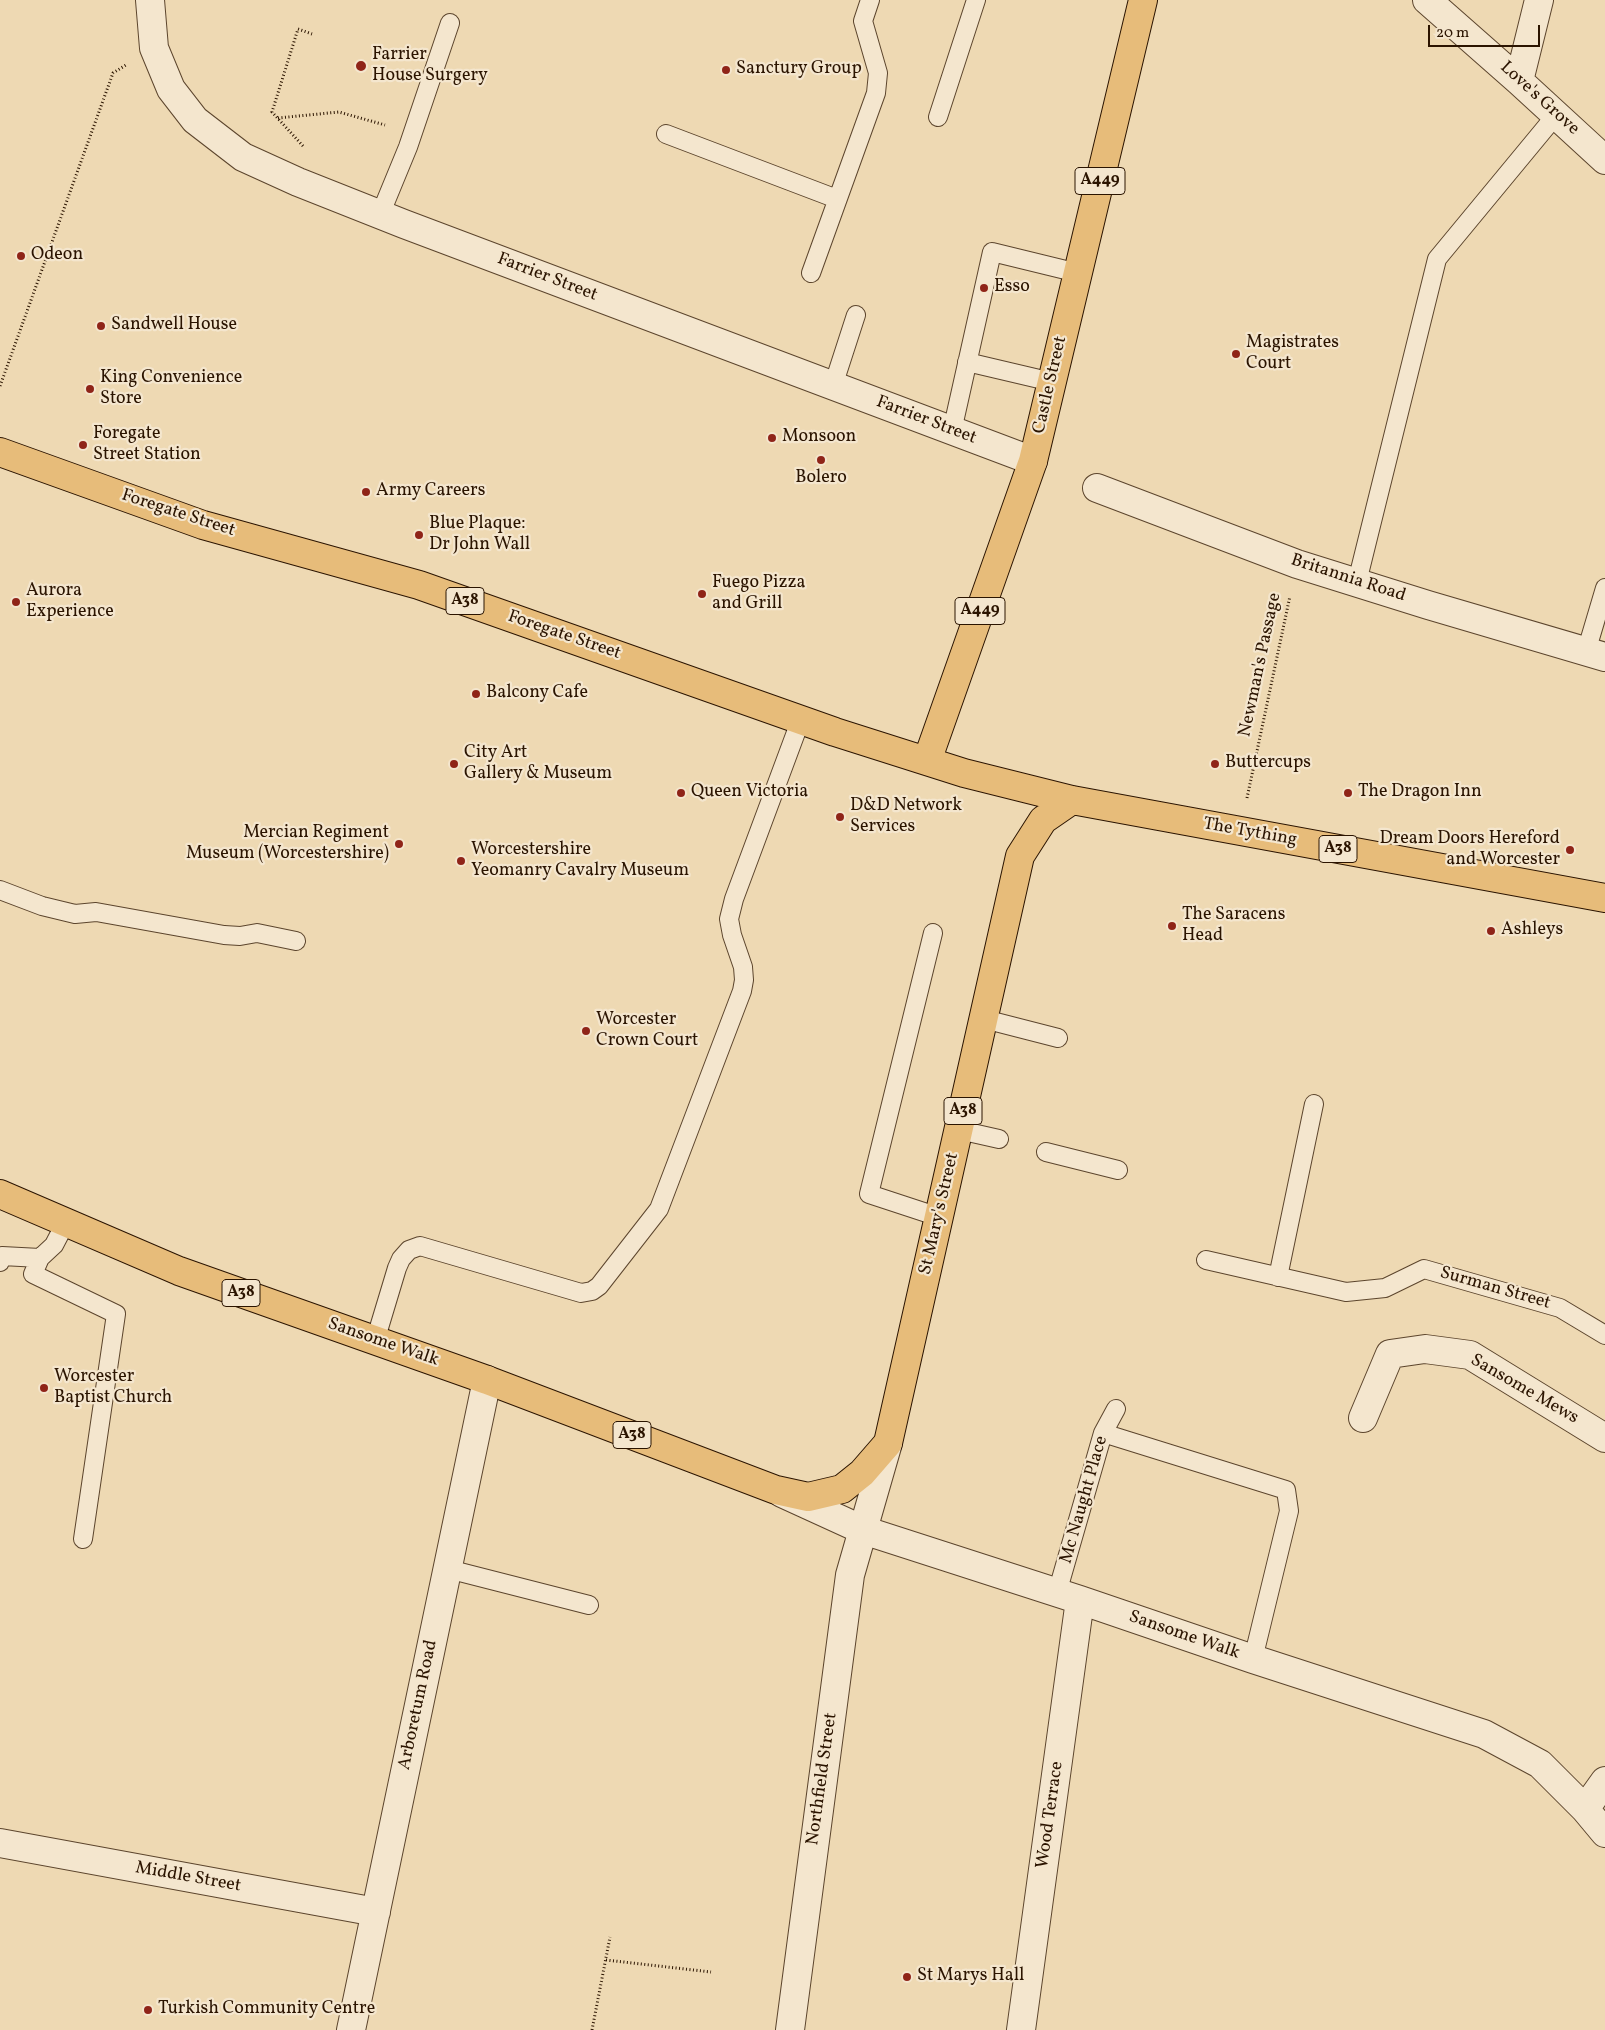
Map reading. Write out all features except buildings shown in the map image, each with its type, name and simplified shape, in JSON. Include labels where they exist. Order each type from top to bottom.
[{"type":"main road","name":"Castle Street","points":[[927,761],[1033,461],[1143,0]]},
{"type":"main road","name":"Foregate Street","points":[[0,452],[203,525],[419,585],[801,719],[927,761]]},
{"type":"main road","name":"The Tything","points":[[927,761],[964,773],[1072,800],[1605,898]]},
{"type":"main road","name":"St Mary's Street","points":[[888,1443],[1020,856],[1043,820],[1072,800]]},
{"type":"main road","name":"Sansome Walk","points":[[0,1194],[179,1271],[487,1380],[772,1488]]},
{"type":"main road","name":"A38","points":[[772,1488],[808,1497],[842,1489],[862,1473],[888,1443]]},
{"type":"street","name":"Farrier Street","points":[[150,0],[154,48],[171,89],[195,120],[243,157],[298,182],[380,214],[1033,461]]},
{"type":"street","name":"Love's Grove","points":[[1427,0],[1605,160]]},
{"type":"street","points":[[1519,81],[1539,0]]},
{"type":"street","name":"Britannia Road","points":[[1097,488],[1297,564],[1596,655]]},
{"type":"street","name":"Sansome Mews","points":[[1363,1418],[1390,1354],[1425,1349],[1470,1355],[1605,1438]]},
{"type":"street","name":"Arboretum Road","points":[[352,2030],[487,1380]]},
{"type":"street","name":"Northfield Street","points":[[790,2030],[850,1575],[888,1443]]},
{"type":"street","name":"Sansome Walk","points":[[772,1488],[863,1530],[1069,1596],[1253,1659],[1484,1734],[1540,1764],[1584,1809],[1605,1834]]},
{"type":"street","name":"Wood Terrace","points":[[1021,2030],[1069,1596]]},
{"type":"street","points":[[1584,1809],[1605,1782]]},
{"type":"street","name":"Middle Street","points":[[0,1843],[376,1912]]},
{"type":"lane","points":[[811,273],[876,93],[878,73],[864,20],[870,0]]},
{"type":"lane","points":[[938,118],[976,0]]},
{"type":"lane","points":[[380,214],[408,147],[450,23]]},
{"type":"lane","points":[[1357,582],[1437,259],[1556,114]]},
{"type":"lane","points":[[666,134],[837,199]]},
{"type":"lane","points":[[952,431],[992,252],[1078,273]]},
{"type":"lane","points":[[832,386],[856,314]]},
{"type":"lane","points":[[967,362],[1052,382]]},
{"type":"lane","points":[[1596,655],[1605,588]]},
{"type":"lane","points":[[375,1341],[397,1268],[401,1259],[409,1250],[420,1246],[581,1293],[592,1291],[599,1286],[659,1209],[742,991],[744,980],[743,967],[732,935],[729,919],[734,899],[801,719]]},
{"type":"lane","points":[[0,890],[42,906],[75,914],[96,912],[224,935],[240,936],[257,933],[296,941]]},
{"type":"lane","points":[[933,933],[868,1194],[939,1217]]},
{"type":"lane","points":[[984,1019],[1058,1038]]},
{"type":"lane","points":[[1278,1277],[1314,1104]]},
{"type":"lane","points":[[959,1130],[999,1139]]},
{"type":"lane","points":[[1046,1152],[1118,1170]]},
{"type":"lane","points":[[66,1222],[54,1245],[40,1258],[33,1274],[116,1314],[83,1539]]},
{"type":"lane","points":[[0,1262],[2,1256],[40,1258]]},
{"type":"lane","name":"Surman Street","points":[[1206,1260],[1346,1292],[1385,1288],[1424,1269],[1560,1308],[1605,1335]]},
{"type":"lane","name":"Mc Naught Place","points":[[1069,1596],[1103,1433],[1116,1409]]},
{"type":"lane","points":[[1103,1433],[1286,1490],[1289,1511],[1253,1659]]},
{"type":"lane","points":[[448,1569],[589,1605]]},
{"type":"path","points":[[309,152],[272,112],[298,28],[312,34]]},
{"type":"path","points":[[0,386],[113,73],[154,48]]},
{"type":"path","points":[[278,118],[338,112],[388,126]]},
{"type":"path","name":"Newman's Passage","points":[[1240,831],[1297,564]]},
{"type":"path","points":[[592,2030],[610,1937]]},
{"type":"path","points":[[606,1960],[712,1972]]},
{"type":"place","name":"Farrier House Surgery","points":[[361,66]]},
{"type":"place","name":"Sanctury Group","points":[[726,70]]},
{"type":"place","name":"Odeon","points":[[21,256]]},
{"type":"place","name":"Esso","points":[[984,288]]},
{"type":"place","name":"Sandwell House","points":[[101,326]]},
{"type":"place","name":"Magistrates Court","points":[[1236,354]]},
{"type":"place","name":"King Convenience Store","points":[[90,389]]},
{"type":"place","name":"Monsoon","points":[[772,438]]},
{"type":"place","name":"Foregate Street Station","points":[[83,445]]},
{"type":"place","name":"Bolero","points":[[821,460]]},
{"type":"place","name":"Army Careers","points":[[366,492]]},
{"type":"place","name":"Blue Plaque: Dr John Wall","points":[[419,535]]},
{"type":"place","name":"Fuego Pizza and Grill","points":[[702,594]]},
{"type":"place","name":"Aurora Experience","points":[[16,602]]},
{"type":"place","name":"Balcony Cafe","points":[[476,694]]},
{"type":"place","name":"City Art Gallery & Museum","points":[[454,764]]},
{"type":"place","name":"Buttercups","points":[[1215,764]]},
{"type":"place","name":"Queen Victoria","points":[[681,793]]},
{"type":"place","name":"The Dragon Inn","points":[[1348,793]]},
{"type":"place","name":"D&D Network Services","points":[[840,817]]},
{"type":"place","name":"Mercian Regiment Museum (Worcestershire)","points":[[399,844]]},
{"type":"place","name":"Dream Doors Hereford and Worcester","points":[[1570,850]]},
{"type":"place","name":"Worcestershire Yeomanry Cavalry Museum","points":[[461,861]]},
{"type":"place","name":"The Saracens Head","points":[[1172,926]]},
{"type":"place","name":"Ashleys","points":[[1491,931]]},
{"type":"place","name":"Worcester Crown Court","points":[[586,1031]]},
{"type":"place","name":"Worcester Baptist Church","points":[[44,1388]]},
{"type":"place","name":"St Marys Hall","points":[[907,1977]]},
{"type":"place","name":"Turkish Community Centre","points":[[148,2010]]}]
